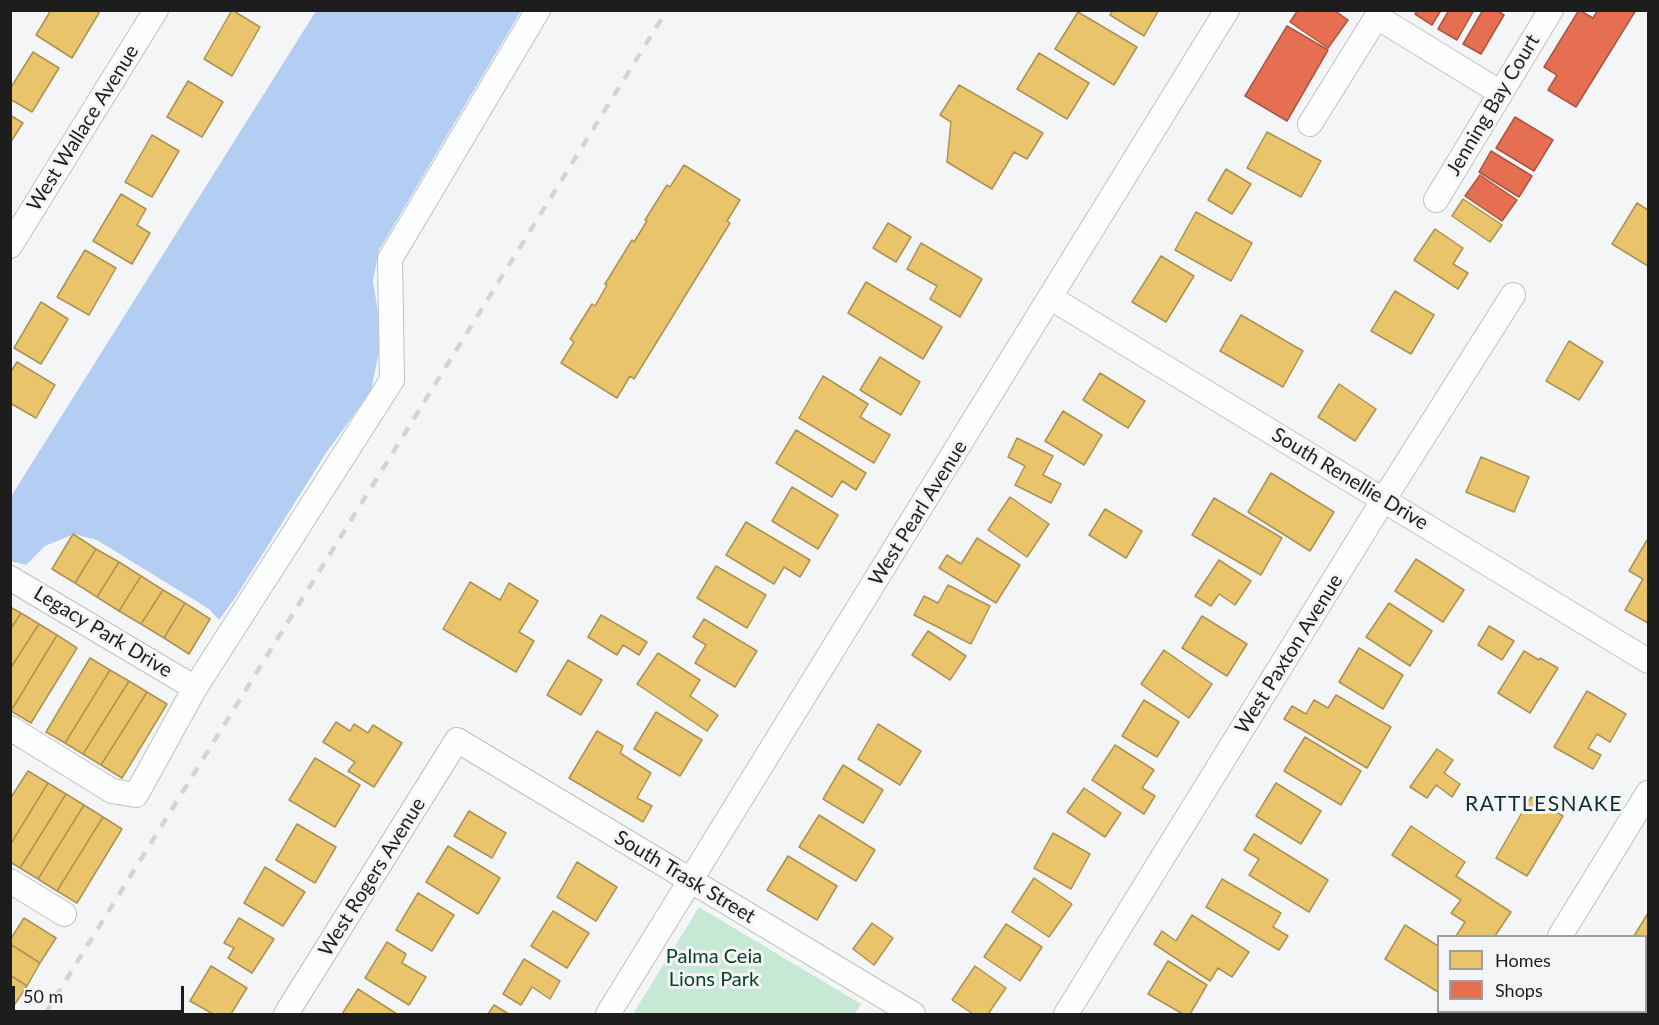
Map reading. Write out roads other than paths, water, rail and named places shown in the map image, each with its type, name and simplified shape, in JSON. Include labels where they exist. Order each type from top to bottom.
[{"type":"street","name":"West Wallace Avenue","points":[[10,246],[156,10]]},
{"type":"street","points":[[10,728],[112,790],[136,795],[195,688],[392,380],[390,259],[538,10]]},
{"type":"street","name":"West Pearl Avenue","points":[[608,1014],[1227,10]]},
{"type":"street","name":"Jenning Bay Court","points":[[1436,200],[1551,10]]},
{"type":"street","points":[[1310,124],[1379,14],[1501,93]]},
{"type":"street","name":"West Paxton Avenue","points":[[1066,1014],[1513,295]]},
{"type":"street","name":"South Renellie Drive","points":[[1051,298],[1648,661]]},
{"type":"street","name":"Legacy Park Drive","points":[[10,578],[195,688]]},
{"type":"street","name":"South Trask Street","points":[[457,740],[913,1014]]},
{"type":"street","name":"West Rogers Avenue","points":[[286,1014],[457,740]]},
{"type":"street","points":[[1561,935],[1648,793]]},
{"type":"street","points":[[10,881],[64,914]]},
{"type":"water","points":[[316,11],[521,11],[379,250],[373,281],[382,337],[371,391],[326,453],[219,620],[209,609],[97,540],[74,534],[45,546],[26,565],[11,561],[10,498]]},
{"type":"railway","points":[[45,1014],[667,10]]},
{"type":"district","name":"RATTLESNAKE","points":[[1544,804]]},
{"type":"park label","name":"Palma Ceia Lions Park","points":[[714,968]]}]
